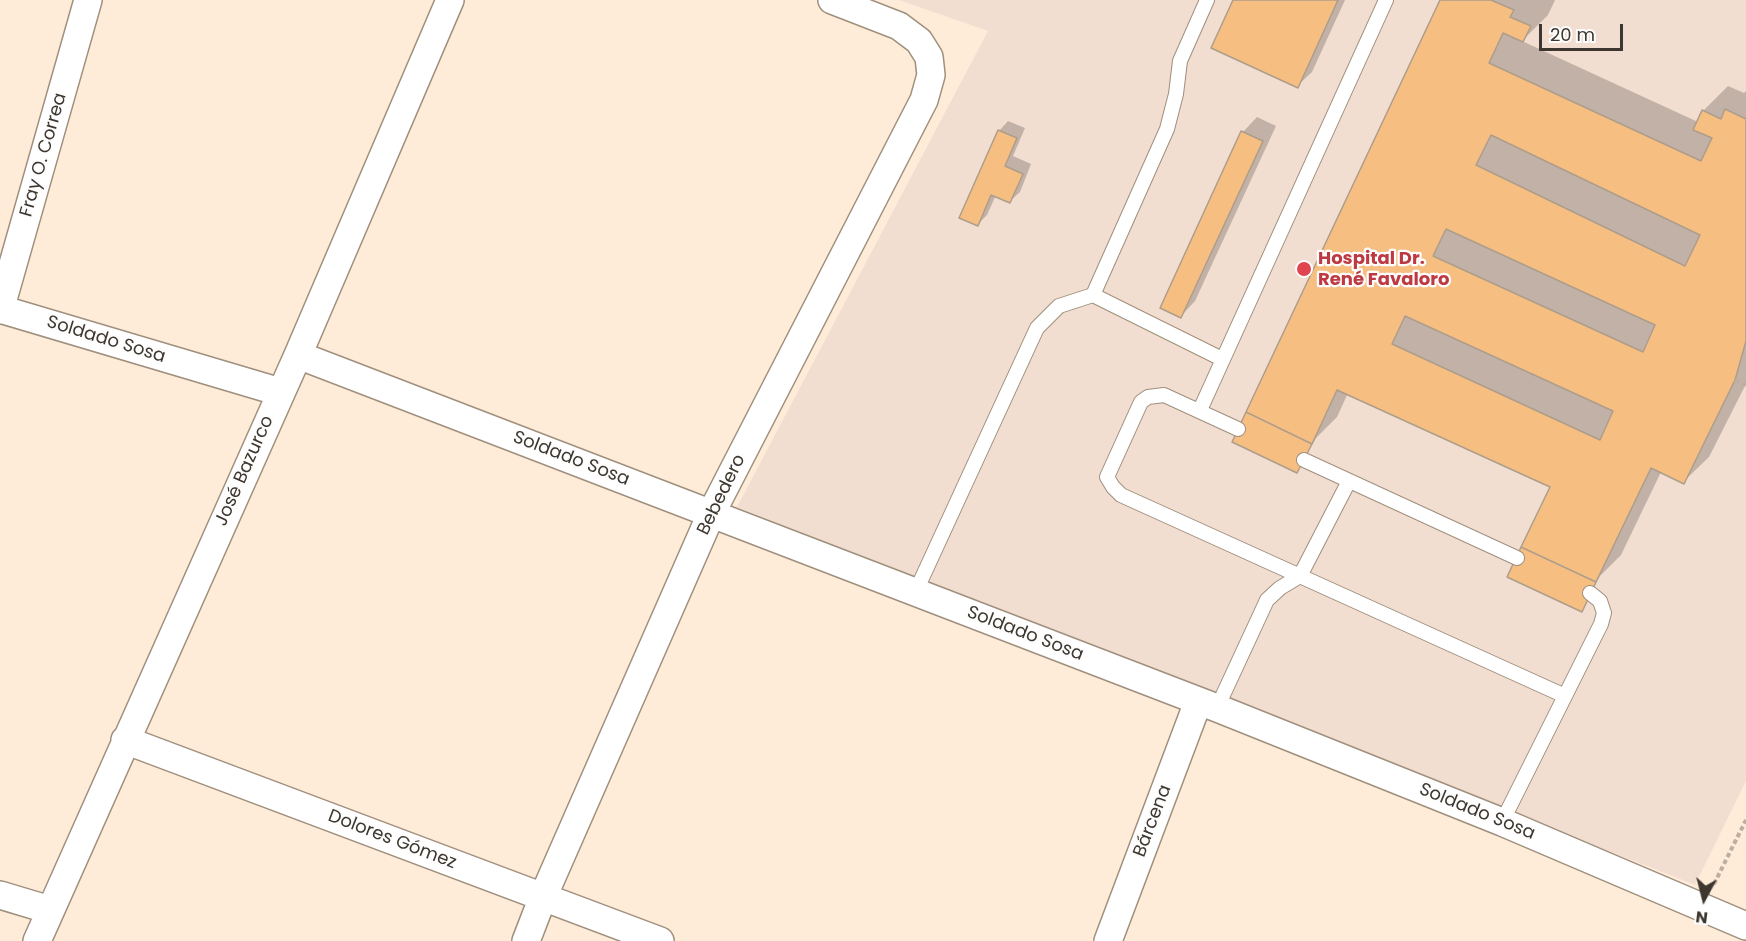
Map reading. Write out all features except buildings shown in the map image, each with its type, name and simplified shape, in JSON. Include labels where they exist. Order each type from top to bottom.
[{"type":"street","name":"Fray O. Correa","points":[[0,309],[88,0]]},
{"type":"street","name":"José Bazurco","points":[[37,941],[298,355],[450,0]]},
{"type":"street","name":"Bebedero","points":[[526,941],[543,897],[712,512],[924,100],[930,75],[929,57],[918,41],[899,26],[832,0]]},
{"type":"street","name":"Soldado Sosa","points":[[0,309],[280,392]]},
{"type":"street","name":"Soldado Sosa","points":[[298,355],[712,512],[1207,705],[1502,822],[1746,926]]},
{"type":"street","name":"Bárcena","points":[[1108,941],[1207,705]]},
{"type":"street","name":"Dolores Gómez","points":[[125,740],[660,941]]},
{"type":"street","points":[[0,894],[50,910]]},
{"type":"lane","points":[[1093,295],[1167,129],[1176,94],[1180,61],[1207,0]]},
{"type":"lane","points":[[1200,410],[1386,0]]},
{"type":"lane","points":[[916,591],[1036,328],[1059,306],[1093,295],[1222,359]]},
{"type":"lane","points":[[1238,429],[1164,395],[1148,397],[1141,402],[1107,477],[1113,488],[1121,495],[1565,696]]},
{"type":"lane","points":[[1304,460],[1517,558]]},
{"type":"lane","points":[[1207,705],[1267,600],[1280,588],[1300,576],[1349,481]]},
{"type":"lane","points":[[1502,822],[1601,624],[1604,613],[1600,601],[1590,594]]},
{"type":"path","points":[[1735,380],[1746,385]]},
{"type":"path","points":[[1703,907],[1746,820]]},
{"type":"shaded area","name":"Hospital Dr. René Favaloro","points":[[899,0],[1746,0],[1746,781],[1695,885],[737,507],[988,31]]},
{"type":"place","name":"Hospital Dr. René Favaloro","points":[[1304,269]]}]
